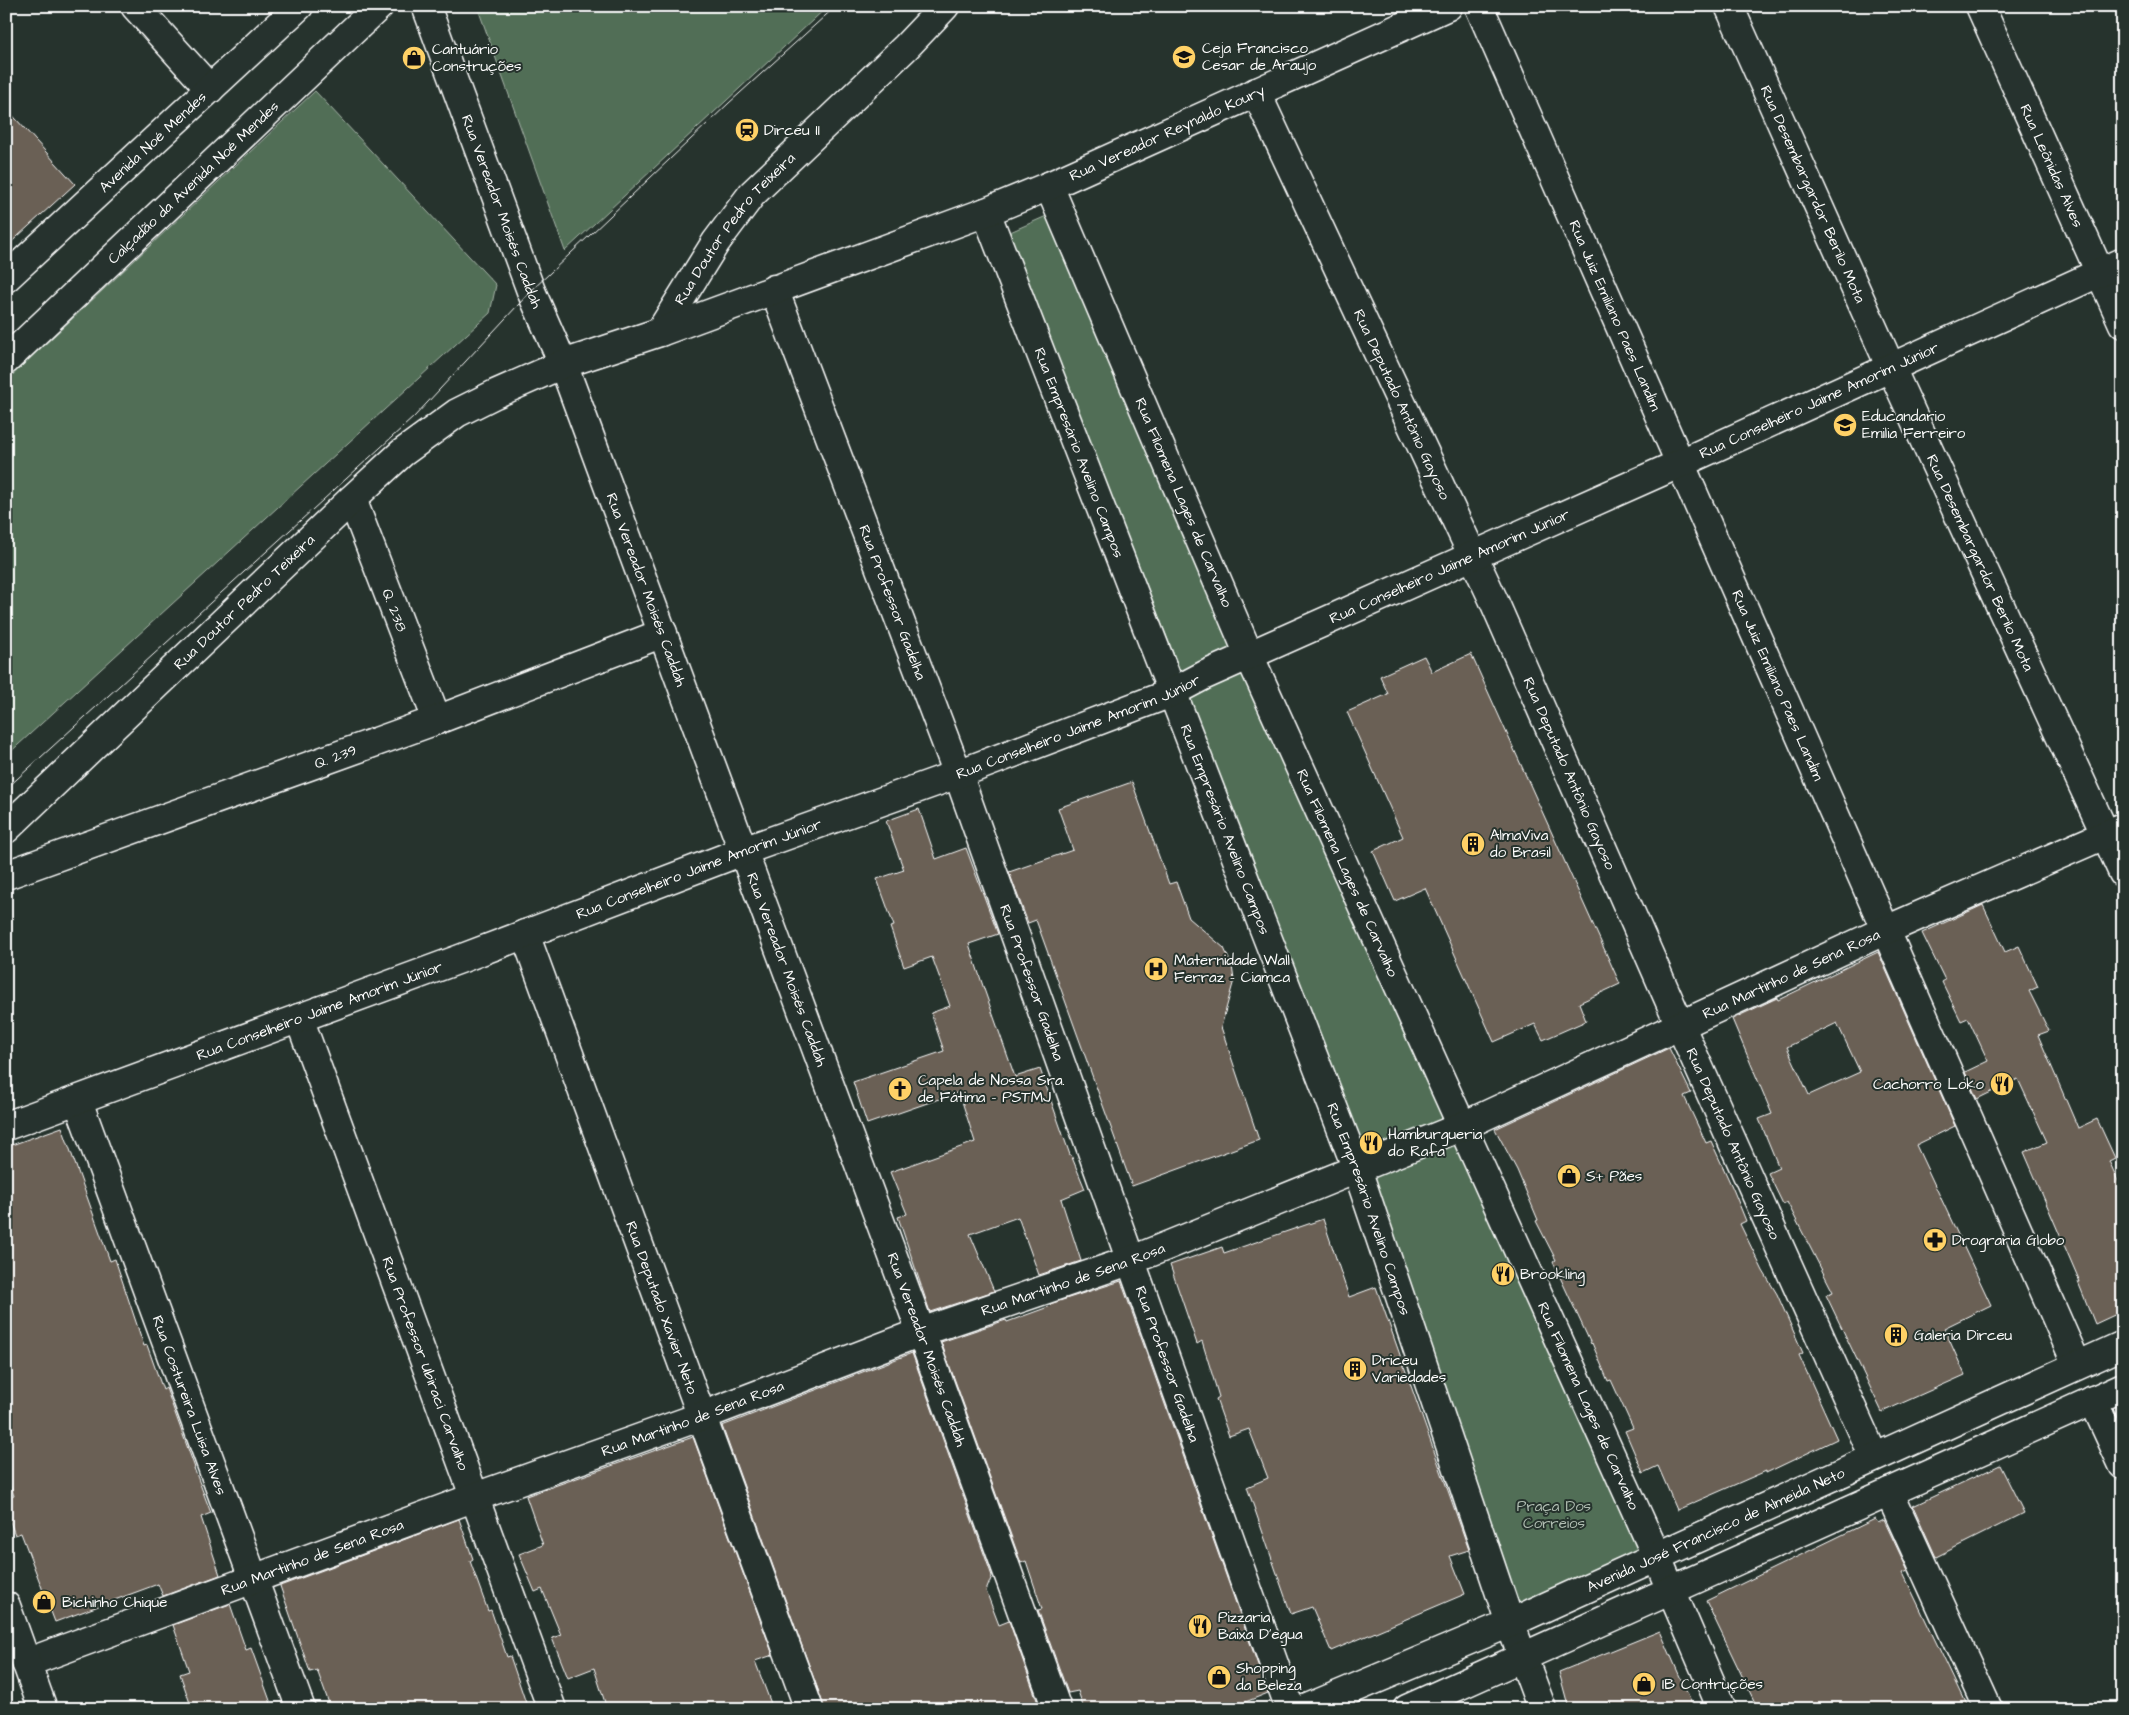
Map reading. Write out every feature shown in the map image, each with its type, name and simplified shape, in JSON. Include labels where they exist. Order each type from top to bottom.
[{"type":"street","points":[[135,6],[210,89]]},
{"type":"street","name":"Avenida Noé Mendes","points":[[6,278],[299,6]]},
{"type":"street","name":"Calçadão da Avenida Noé Mendes","points":[[6,360],[380,6]]},
{"type":"street","name":"Rua Vereador Moisés Caddah","points":[[426,6],[528,282],[563,364],[922,1332],[1057,1709]]},
{"type":"street","name":"Rua Doutor Pedro Teixeira","points":[[660,332],[716,242],[752,194],[906,47],[945,6]]},
{"type":"street","name":"Rua Vereador Reynaldo Koury","points":[[774,288],[986,212],[1049,186],[1448,6]]},
{"type":"street","name":"Rua Juiz Emiliano Paes Landim","points":[[1479,6],[2078,1365]]},
{"type":"street","name":"Rua Desembargardor Berilo Mota","points":[[1729,6],[1891,368],[2114,831],[2123,873]]},
{"type":"street","name":"Rua Leônidas Alves","points":[[1980,6],[2111,267],[2123,324]]},
{"type":"street","name":"Rua Deputado Antônio Gayoso","points":[[1256,92],[1493,599],[1680,1026],[1874,1457]]},
{"type":"street","name":"Rua Filomena Lages de Carvalho","points":[[1049,186],[1249,655],[1671,1590]]},
{"type":"street","name":"Rua Empresário Avelino Campos","points":[[986,212],[1357,1169],[1523,1658]]},
{"type":"street","name":"Rua Conselheiro Jaime Amorim Júnior","points":[[6,1126],[525,934],[743,851],[958,774],[1171,693],[1249,655],[1681,463],[2111,267]]},
{"type":"street","name":"Rua Doutor Pedro Teixeira","points":[[6,829],[352,499],[410,447],[457,413],[563,364],[660,332],[774,288]]},
{"type":"street","name":"Rua Professor Gadelha","points":[[774,288],[958,774],[1290,1709]]},
{"type":"street","name":"Q. 238","points":[[352,499],[438,720]]},
{"type":"street","name":"Q. 239","points":[[6,875],[438,720],[663,633]]},
{"type":"street","name":"Rua Martinho de Sena Rosa","points":[[26,1663],[475,1497],[702,1416],[922,1332],[1132,1260],[1463,1126],[1886,930],[2114,831]]},
{"type":"street","name":"Rua Deputado Xavier Neto","points":[[525,934],[809,1709]]},
{"type":"street","name":"Rua Professor Ubiraci Carvalho","points":[[299,1018],[552,1709]]},
{"type":"street","name":"Rua Costureira Luisa Alves","points":[[78,1100],[301,1709]]},
{"type":"street","name":"Avenida José Francisco de Almeida Neto","points":[[1304,1709],[1510,1623],[2123,1344]]},
{"type":"street","points":[[1407,1709],[2123,1387]]},
{"type":"street","points":[[2093,1400],[2123,1465]]},
{"type":"street","points":[[1889,1492],[1988,1709]]},
{"type":"street","points":[[1671,1590],[1722,1709]]},
{"type":"street","points":[[6,1606],[43,1709]]},
{"type":"street","points":[[1523,1658],[1542,1709]]},
{"type":"green space","points":[[477,6],[828,6],[565,251]]},
{"type":"green space","points":[[315,91],[496,285],[490,313],[6,756],[6,381]]},
{"type":"green space","name":"Praça Dos Correios","points":[[1051,214],[1444,1120],[1641,1552],[1518,1607],[1361,1154],[1177,663],[1008,233]]},
{"type":"building","points":[[6,108],[75,184],[6,247]]},
{"type":"building","name":"AlmaViva do Brasil","points":[[1471,654],[1620,984],[1579,1003],[1586,1021],[1543,1040],[1535,1024],[1494,1042],[1425,888],[1395,901],[1373,851],[1403,837],[1347,712],[1388,694],[1380,676],[1424,656],[1432,672]]},
{"type":"building","points":[[1132,782],[1169,884],[1176,882],[1189,918],[1224,948],[1232,966],[1234,980],[1221,1027],[1259,1140],[1132,1186],[1036,920],[1028,923],[1009,872],[1073,850],[1058,808]]},
{"type":"building","points":[[919,809],[936,859],[966,848],[998,934],[969,944],[984,989],[1015,1077],[1040,1069],[1070,1155],[1085,1189],[1061,1199],[1081,1261],[1039,1275],[1018,1217],[970,1234],[994,1291],[930,1312],[898,1217],[907,1214],[890,1172],[975,1142],[959,1092],[867,1124],[853,1082],[944,1051],[931,1013],[950,1006],[932,957],[904,967],[890,927],[894,926],[877,879],[904,870],[886,821]]},
{"type":"building","points":[[1983,905],[2005,952],[2019,946],[2038,987],[2029,991],[2049,1031],[2038,1035],[2078,1128],[2097,1119],[2115,1158],[2109,1161],[2123,1192],[2123,1311],[2095,1324],[2078,1282],[2080,1282],[2024,1152],[2047,1142],[2018,1079],[1977,1099],[1965,1072],[1988,1061],[1968,1018],[1961,1021],[1942,982],[1945,980],[1922,933]]},
{"type":"building","points":[[1878,952],[1955,1126],[1916,1145],[1991,1305],[1944,1328],[1965,1375],[1882,1412],[1826,1295],[1833,1292],[1787,1202],[1783,1204],[1768,1173],[1779,1168],[1759,1119],[1772,1114],[1732,1019],[1777,998],[1778,1000]],"holes":[[[1837,1023],[1860,1072],[1809,1095],[1787,1047]]]},
{"type":"building","points":[[1669,1048],[1691,1093],[1684,1096],[1706,1143],[1711,1141],[1733,1189],[1746,1221],[1740,1224],[1763,1271],[1777,1294],[1803,1353],[1799,1355],[1837,1439],[1766,1473],[1766,1471],[1677,1510],[1658,1466],[1643,1473],[1625,1431],[1633,1428],[1611,1380],[1608,1381],[1553,1262],[1556,1260],[1536,1221],[1538,1220],[1517,1170],[1495,1129]]},
{"type":"building","points":[[62,1127],[110,1261],[115,1259],[144,1346],[147,1345],[163,1390],[166,1388],[211,1513],[201,1517],[220,1575],[163,1596],[158,1584],[55,1622],[21,1533],[15,1535],[6,1511],[6,1498],[14,1496],[6,1474],[6,1147]]},
{"type":"building","points":[[1323,1219],[1349,1297],[1376,1287],[1469,1550],[1450,1556],[1465,1594],[1331,1651],[1312,1607],[1291,1614],[1247,1487],[1268,1478],[1249,1429],[1229,1436],[1216,1399],[1219,1397],[1202,1341],[1197,1344],[1170,1265],[1222,1247],[1224,1253]]},
{"type":"building","points":[[1121,1281],[1268,1693],[1228,1709],[1084,1709],[1078,1691],[1068,1693],[1038,1610],[1042,1609],[1026,1561],[1021,1563],[941,1342],[1006,1320],[1007,1322],[1051,1306],[1050,1304]]},
{"type":"building","points":[[912,1353],[992,1576],[986,1591],[999,1625],[1009,1621],[1038,1703],[1024,1709],[825,1709],[722,1426]]},
{"type":"building","points":[[693,1437],[773,1655],[755,1661],[773,1709],[607,1709],[594,1668],[568,1678],[552,1638],[561,1635],[542,1589],[535,1592],[519,1554],[543,1545],[526,1496]]},
{"type":"building","points":[[2000,1465],[2024,1513],[1936,1557],[1913,1506]]},
{"type":"building","points":[[459,1519],[473,1559],[470,1561],[488,1611],[491,1610],[507,1657],[510,1656],[528,1709],[331,1709],[317,1670],[310,1672],[280,1586]]},
{"type":"building","points":[[1875,1519],[1878,1523],[1884,1520],[1908,1571],[1903,1573],[1968,1709],[1758,1709],[1706,1601]]},
{"type":"building","points":[[230,1604],[246,1650],[251,1648],[273,1709],[192,1709],[180,1674],[189,1671],[173,1625]]},
{"type":"building","name":"IB Contruções","points":[[1660,1631],[1694,1709],[1569,1709],[1559,1672]]},
{"type":"tram line","points":[[6,789],[414,417],[531,291],[729,103],[836,6]]},
{"type":"place","name":"Ceja Francisco Cesar de Araujo","points":[[1184,57]]},
{"type":"place","name":"Cantuário Construções","points":[[414,58]]},
{"type":"place","name":"Dirceu II","points":[[747,130]]},
{"type":"place","name":"Educandario Emilia Ferreiro","points":[[1845,425]]},
{"type":"place","name":"AlmaViva do Brasil","points":[[1473,844]]},
{"type":"place","name":"Maternidade Wall Ferraz - Ciamca","points":[[1156,969]]},
{"type":"place","name":"Cachorro Loko","points":[[2002,1084]]},
{"type":"place","name":"Capela de Nossa Sra. de Fátima - PSTMJ","points":[[900,1089]]},
{"type":"place","name":"Hamburgueria do Rafa","points":[[1371,1143]]},
{"type":"place","name":"S+ Pães","points":[[1569,1176]]},
{"type":"place","name":"Drograria Globo","points":[[1935,1240]]},
{"type":"place","name":"Brookling","points":[[1503,1274]]},
{"type":"place","name":"Galeria Dirceu","points":[[1896,1335]]},
{"type":"place","name":"Driceu Variedades","points":[[1355,1369]]},
{"type":"place","name":"Bichinho Chique","points":[[44,1602]]},
{"type":"place","name":"Pizzaria Baixa D'egua","points":[[1200,1626]]},
{"type":"place","name":"Shopping da Beleza","points":[[1219,1677]]},
{"type":"place","name":"IB Contruções","points":[[1644,1684]]}]
